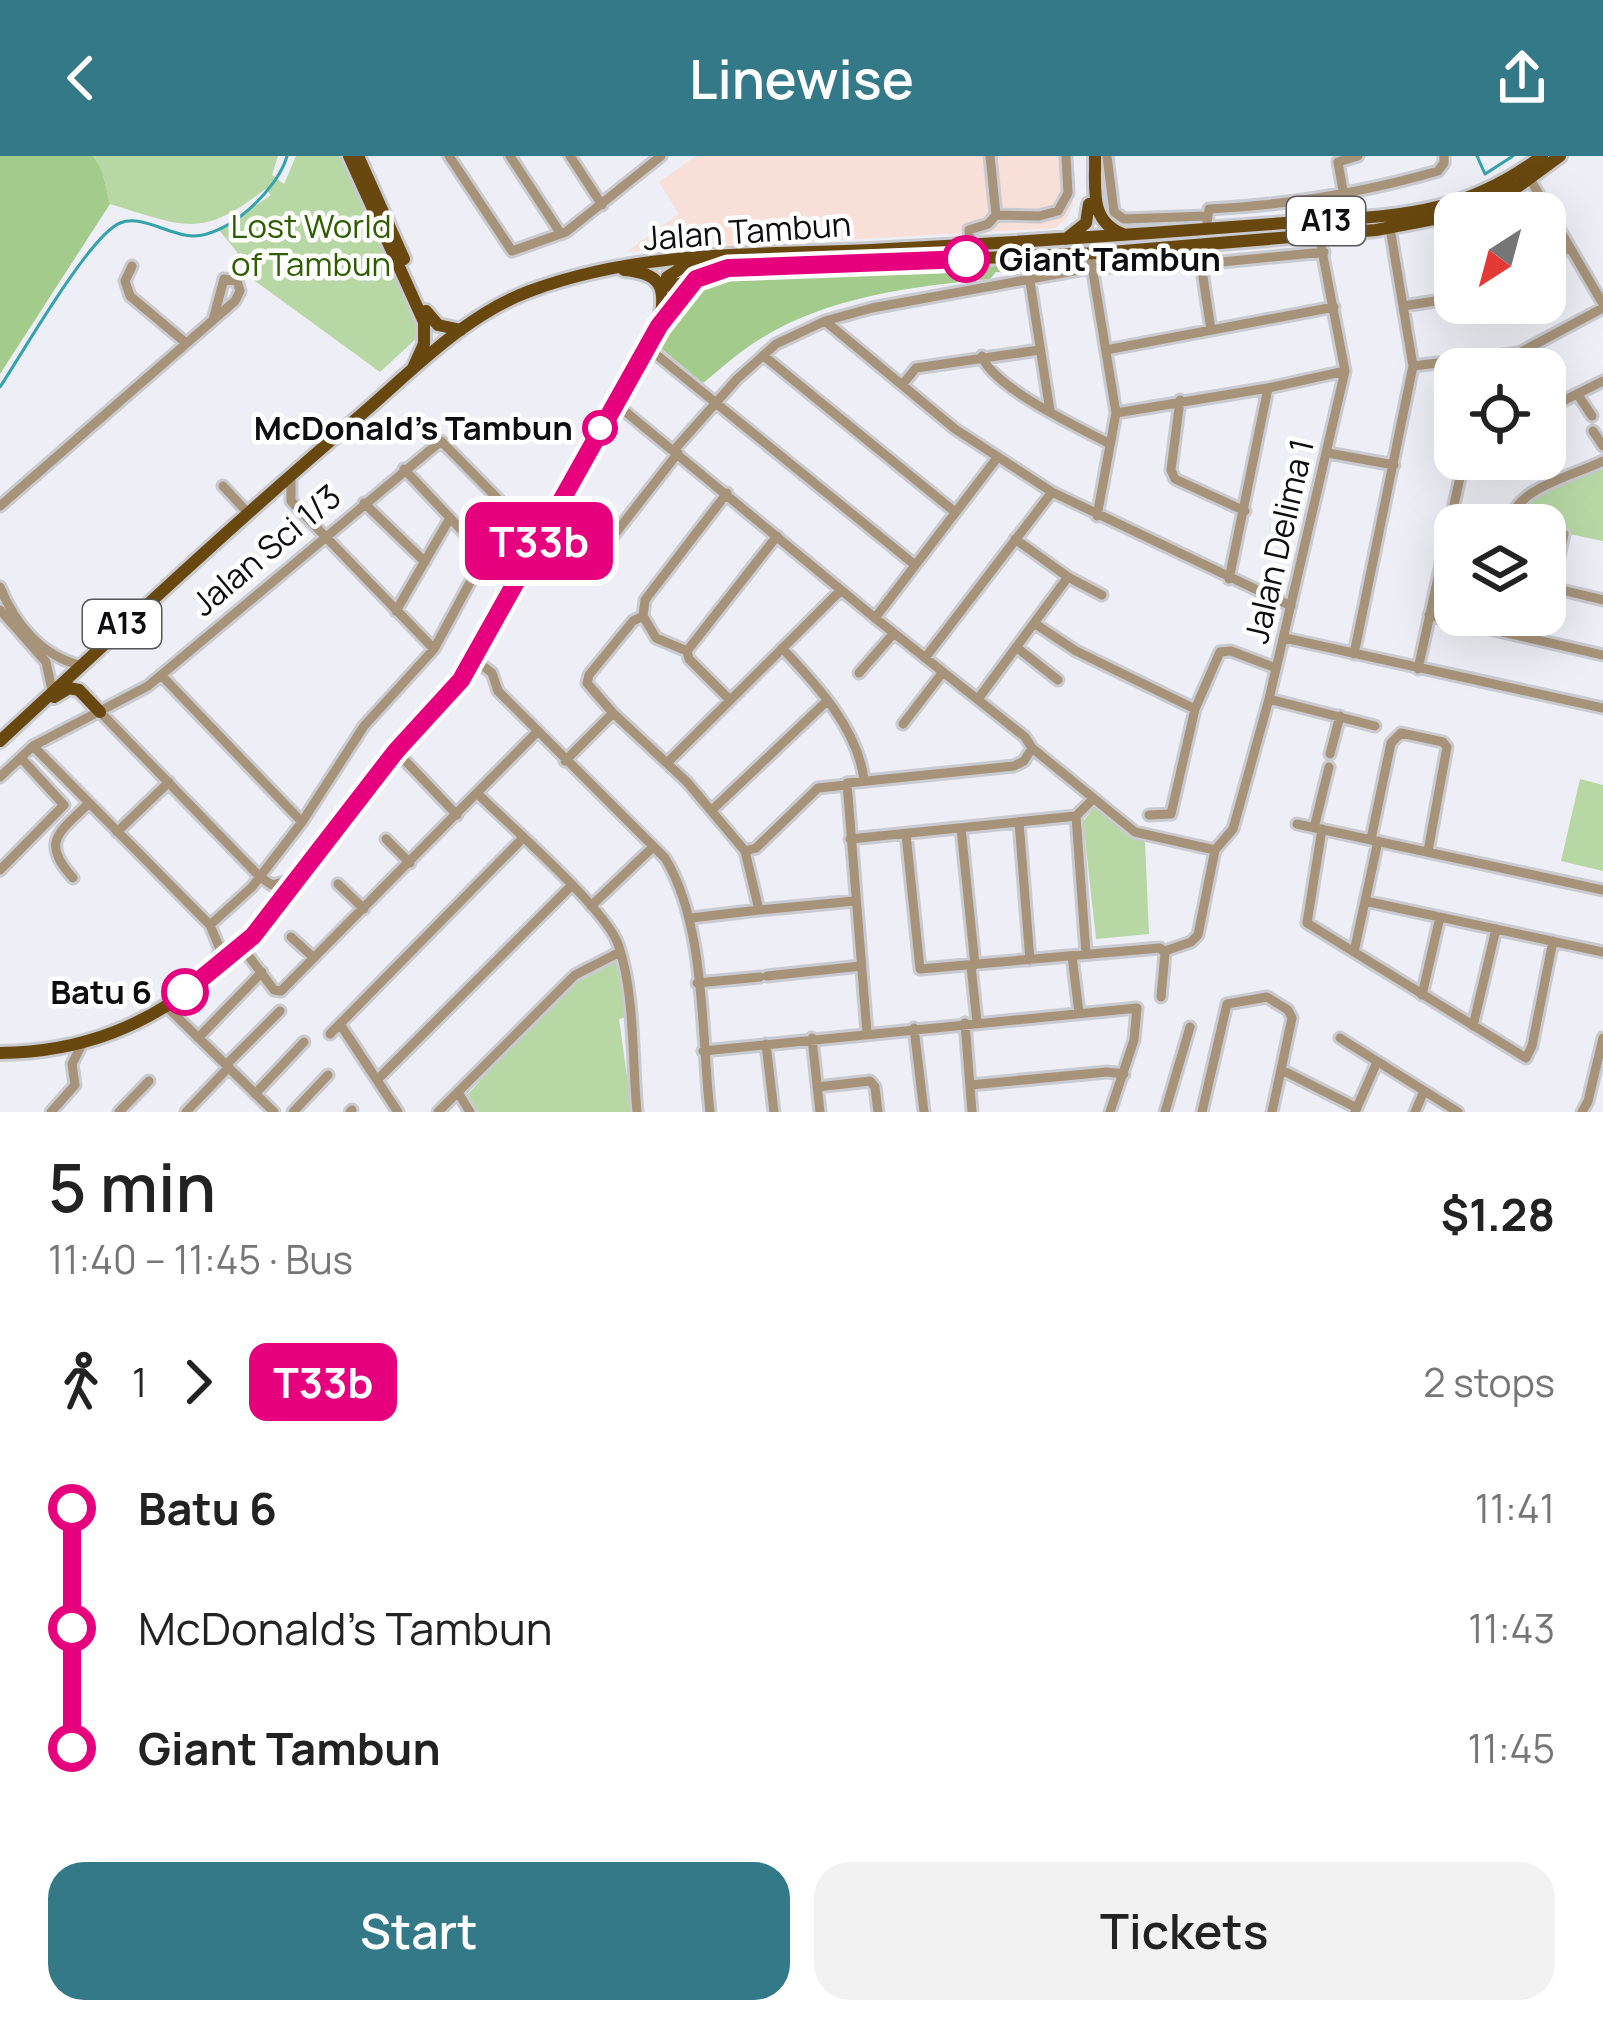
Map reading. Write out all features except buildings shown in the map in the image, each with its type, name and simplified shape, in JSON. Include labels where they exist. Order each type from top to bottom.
[{"type":"main road","points":[[353,156],[423,305],[438,325],[461,330]]},
{"type":"main road","points":[[353,156],[424,322],[423,347],[409,374]]},
{"type":"main road","points":[[1065,240],[1093,213],[1091,156]]},
{"type":"main road","name":"A13","points":[[1130,236],[1208,219],[1254,226],[1394,217],[1445,207],[1478,194],[1542,156]]},
{"type":"main road","name":"Jalan Tambun","points":[[1503,192],[1560,156]]},
{"type":"main road","points":[[1093,213],[1111,230],[1130,236]]},
{"type":"main road","name":"Jalan Tambun","points":[[696,279],[712,271],[748,268],[1026,256],[1090,261],[1390,228],[1434,219]]},
{"type":"main road","name":"Jalan Tambun","points":[[248,513],[461,330],[529,291],[678,257],[970,237],[1130,236]]},
{"type":"main road","points":[[696,279],[677,287],[667,282],[671,272],[698,263],[813,250]]},
{"type":"main road","points":[[616,270],[640,272],[656,280],[664,298],[659,326]]},
{"type":"main road","points":[[0,1053],[82,1044],[123,1029],[165,1005],[239,950],[475,659],[659,326],[696,279]]},
{"type":"main road","name":"A13","points":[[0,741],[248,513]]},
{"type":"main road","points":[[15,727],[69,688],[80,690],[100,712]]},
{"type":"street","points":[[449,156],[512,251],[561,234],[661,156]]},
{"type":"street","points":[[510,156],[561,234]]},
{"type":"street","points":[[570,156],[602,205]]},
{"type":"street","points":[[633,156],[641,169]]},
{"type":"street","points":[[970,237],[996,215],[990,156]]},
{"type":"street","points":[[996,215],[1039,216],[1058,211],[1067,193],[1066,156]]},
{"type":"street","points":[[1107,156],[1114,212],[1124,219],[1208,219],[1252,207],[1344,196],[1438,171],[1444,156]]},
{"type":"street","points":[[1348,219],[1338,162],[1358,156]]},
{"type":"street","points":[[1530,179],[1603,306],[1534,348]]},
{"type":"street","points":[[1252,207],[1254,226]]},
{"type":"street","points":[[1354,654],[1413,366],[1390,228]]},
{"type":"street","name":"Jalan Delima 1","points":[[1165,951],[1198,935],[1215,850],[1233,829],[1285,638],[1328,453],[1345,371],[1319,235]]},
{"type":"street","points":[[1234,261],[1236,242]]},
{"type":"street","points":[[586,571],[715,401],[786,337],[872,308],[1027,279],[1090,261],[1201,264],[1324,252]]},
{"type":"street","points":[[1026,256],[1050,412]]},
{"type":"street","points":[[1090,261],[1116,413],[1097,516]]},
{"type":"street","points":[[1201,264],[1211,330]]},
{"type":"street","points":[[132,266],[125,281],[130,296],[186,343]]},
{"type":"street","points":[[1403,306],[1434,301]]},
{"type":"street","points":[[1106,350],[1334,307]]},
{"type":"street","points":[[0,506],[213,320]]},
{"type":"street","points":[[825,321],[997,458],[1052,492],[1292,606]]},
{"type":"street","points":[[646,349],[915,566]]},
{"type":"street","points":[[902,386],[916,368],[1039,350]]},
{"type":"street","points":[[764,356],[955,512]]},
{"type":"street","points":[[982,356],[986,368],[1050,412],[1110,444]]},
{"type":"street","points":[[1413,366],[1434,365]]},
{"type":"street","points":[[1116,413],[1345,371]]},
{"type":"street","points":[[1566,400],[1603,381]]},
{"type":"street","points":[[1229,579],[1268,388]]},
{"type":"street","points":[[1578,395],[1592,416]]},
{"type":"street","points":[[1180,400],[1173,475],[1184,485],[1245,511]]},
{"type":"street","points":[[615,403],[1135,832],[1215,850]]},
{"type":"street","points":[[1592,431],[1603,446]]},
{"type":"street","name":"Jalan Sci 1/3","points":[[0,777],[33,746],[161,675],[435,441],[444,444],[505,506],[507,514],[485,555]]},
{"type":"street","points":[[1328,453],[1394,465]]},
{"type":"street","points":[[875,618],[997,458]]},
{"type":"street","points":[[1522,504],[1529,494],[1603,461]]},
{"type":"street","points":[[210,925],[260,877],[364,726],[434,649],[485,555],[404,469]]},
{"type":"street","points":[[291,476],[291,501],[434,649]]},
{"type":"street","points":[[223,486],[248,513]]},
{"type":"street","points":[[925,658],[1052,492]]},
{"type":"street","points":[[687,651],[656,638],[643,616],[645,600],[727,493]]},
{"type":"street","points":[[364,503],[425,562]]},
{"type":"street","points":[[396,610],[450,518]]},
{"type":"street","points":[[687,651],[777,536]]},
{"type":"street","points":[[1016,539],[1102,595]]},
{"type":"street","points":[[978,699],[1068,577]]},
{"type":"street","points":[[0,587],[8,607],[45,652],[80,665]]},
{"type":"street","points":[[667,763],[841,590]]},
{"type":"street","points":[[1566,591],[1603,600]]},
{"type":"street","points":[[1418,669],[1434,593]]},
{"type":"street","points":[[0,610],[46,662],[52,690]]},
{"type":"street","points":[[1429,615],[1603,655]]},
{"type":"street","points":[[643,616],[633,621],[587,683],[746,851],[759,910]]},
{"type":"street","points":[[1034,623],[1076,651],[1196,709]]},
{"type":"street","points":[[859,674],[894,633]]},
{"type":"street","points":[[1285,638],[1603,708]]},
{"type":"street","points":[[1016,647],[1058,680]]},
{"type":"street","points":[[782,648],[827,701],[858,750],[863,780]]},
{"type":"street","points":[[687,651],[689,659],[730,700]]},
{"type":"street","points":[[1149,815],[1166,817],[1172,811],[1196,709],[1212,664],[1223,651],[1276,668]]},
{"type":"street","points":[[475,659],[490,670],[495,688],[675,875],[691,918],[710,1112]]},
{"type":"street","points":[[903,724],[943,672]]},
{"type":"street","points":[[161,675],[302,822]]},
{"type":"street","points":[[1269,699],[1375,726]]},
{"type":"street","points":[[712,810],[827,701]]},
{"type":"street","points":[[100,712],[260,877],[272,885],[300,878]]},
{"type":"street","points":[[565,761],[614,713]]},
{"type":"street","points":[[1330,754],[1340,716]]},
{"type":"street","points":[[239,950],[280,992],[537,732]]},
{"type":"street","points":[[1354,952],[1391,743],[1401,734],[1443,742],[1447,747],[1428,851]]},
{"type":"street","points":[[33,746],[210,925],[220,952],[206,977]]},
{"type":"street","points":[[746,851],[757,848],[818,788],[846,790],[863,780],[1014,766],[1032,748]]},
{"type":"street","points":[[396,751],[457,815]]},
{"type":"street","points":[[0,870],[63,807],[21,758]]},
{"type":"street","points":[[1329,767],[1306,923],[1526,1058],[1552,941]]},
{"type":"street","points":[[116,832],[169,782]]},
{"type":"street","points":[[846,790],[867,1033]]},
{"type":"street","points":[[478,794],[614,934],[638,1112]]},
{"type":"street","points":[[850,839],[1076,816],[1093,800]]},
{"type":"street","points":[[73,878],[57,860],[53,847],[88,803]]},
{"type":"street","points":[[1076,816],[1086,954]]},
{"type":"street","points":[[1018,822],[1030,960]]},
{"type":"street","points":[[1297,824],[1603,890]]},
{"type":"street","points":[[962,828],[973,965],[972,1112]]},
{"type":"street","points":[[906,833],[919,968],[1157,948],[1165,951],[1161,997]]},
{"type":"street","points":[[330,1034],[523,838]]},
{"type":"street","points":[[386,839],[410,862]]},
{"type":"street","points":[[591,906],[653,847]]},
{"type":"street","points":[[338,884],[364,909]]},
{"type":"street","points":[[377,1080],[571,886]]},
{"type":"street","points":[[691,918],[856,901]]},
{"type":"street","points":[[1365,901],[1603,952]]},
{"type":"street","points":[[1422,995],[1440,917]]},
{"type":"street","points":[[1473,1026],[1496,929]]},
{"type":"street","points":[[291,937],[314,958]]},
{"type":"street","points":[[438,1112],[570,979],[620,952]]},
{"type":"street","points":[[1072,956],[1079,1013]]},
{"type":"street","points":[[697,983],[861,966]]},
{"type":"street","points":[[199,1038],[262,972]]},
{"type":"street","points":[[1202,1112],[1227,1004],[1267,997],[1292,1018],[1272,1112]]},
{"type":"street","points":[[165,1005],[274,1112]]},
{"type":"street","points":[[703,1052],[1136,1008],[1138,1018],[1110,1112]]},
{"type":"street","points":[[186,1112],[280,1011]]},
{"type":"street","points":[[340,1024],[398,1112]]},
{"type":"street","points":[[1165,1112],[1190,1027]]},
{"type":"street","points":[[914,1028],[924,1112]]},
{"type":"street","points":[[1340,1037],[1458,1112]]},
{"type":"street","points":[[812,1038],[820,1112]]},
{"type":"street","points":[[1582,1112],[1603,1038]]},
{"type":"street","points":[[255,1094],[304,1042]]},
{"type":"street","points":[[52,1112],[75,1085],[71,1064],[82,1044]]},
{"type":"street","points":[[766,1044],[774,1112]]},
{"type":"street","points":[[50,1050],[71,1064]]},
{"type":"street","points":[[1282,1070],[1356,1110],[1377,1062]]},
{"type":"street","points":[[970,1085],[1124,1074]]},
{"type":"street","points":[[293,1112],[328,1076]]},
{"type":"street","points":[[817,1087],[870,1081],[878,1112]]},
{"type":"street","points":[[119,1112],[149,1082]]},
{"type":"street","points":[[1415,1112],[1424,1091]]},
{"type":"street","points":[[459,1094],[470,1112]]},
{"type":"street","points":[[198,1100],[210,1112]]},
{"type":"street","points":[[1588,1101],[1603,1110]]},
{"type":"shaded area","points":[[696,156],[1073,156],[1073,205],[1055,228],[626,252],[679,214],[659,182]]},
{"type":"green space","points":[[0,156],[93,156],[102,170],[110,204],[0,374]]},
{"type":"green space","name":"Lost World of Tambun","points":[[93,156],[278,156],[272,175],[284,184],[296,156],[340,156],[419,325],[419,336],[380,372],[244,273],[237,252],[219,230],[271,195],[265,189],[224,216],[191,224],[174,222],[110,204],[102,170]]},
{"type":"green space","points":[[1023,262],[1021,273],[996,272],[990,279],[898,291],[810,314],[755,342],[703,383],[658,346],[688,300],[717,281]]},
{"type":"green space","points":[[1603,465],[1603,541],[1566,533],[1566,504],[1523,504],[1529,493]]},
{"type":"green space","points":[[1580,779],[1603,785],[1603,871],[1561,861]]},
{"type":"green space","points":[[1096,806],[1145,842],[1149,934],[1096,939],[1083,821]]},
{"type":"green space","points":[[616,957],[627,1017],[619,1019],[632,1112],[478,1112],[468,1094],[554,1001]]},
{"type":"waterway","points":[[0,387],[74,272],[107,232],[129,221],[193,236],[222,228],[263,196],[287,156]]},
{"type":"waterway","points":[[1477,156],[1485,174],[1513,156]]},
{"type":"bus line","name":"T33b","points":[[185,992],[253,936],[396,751],[461,680],[659,326],[696,279],[728,268],[966,259]]},
{"type":"place","name":"Giant Tambun","points":[[966,259]]},
{"type":"place","name":"McDonald's Tambun","points":[[600,428]]},
{"type":"place","name":"Batu 6","points":[[185,992]]}]
